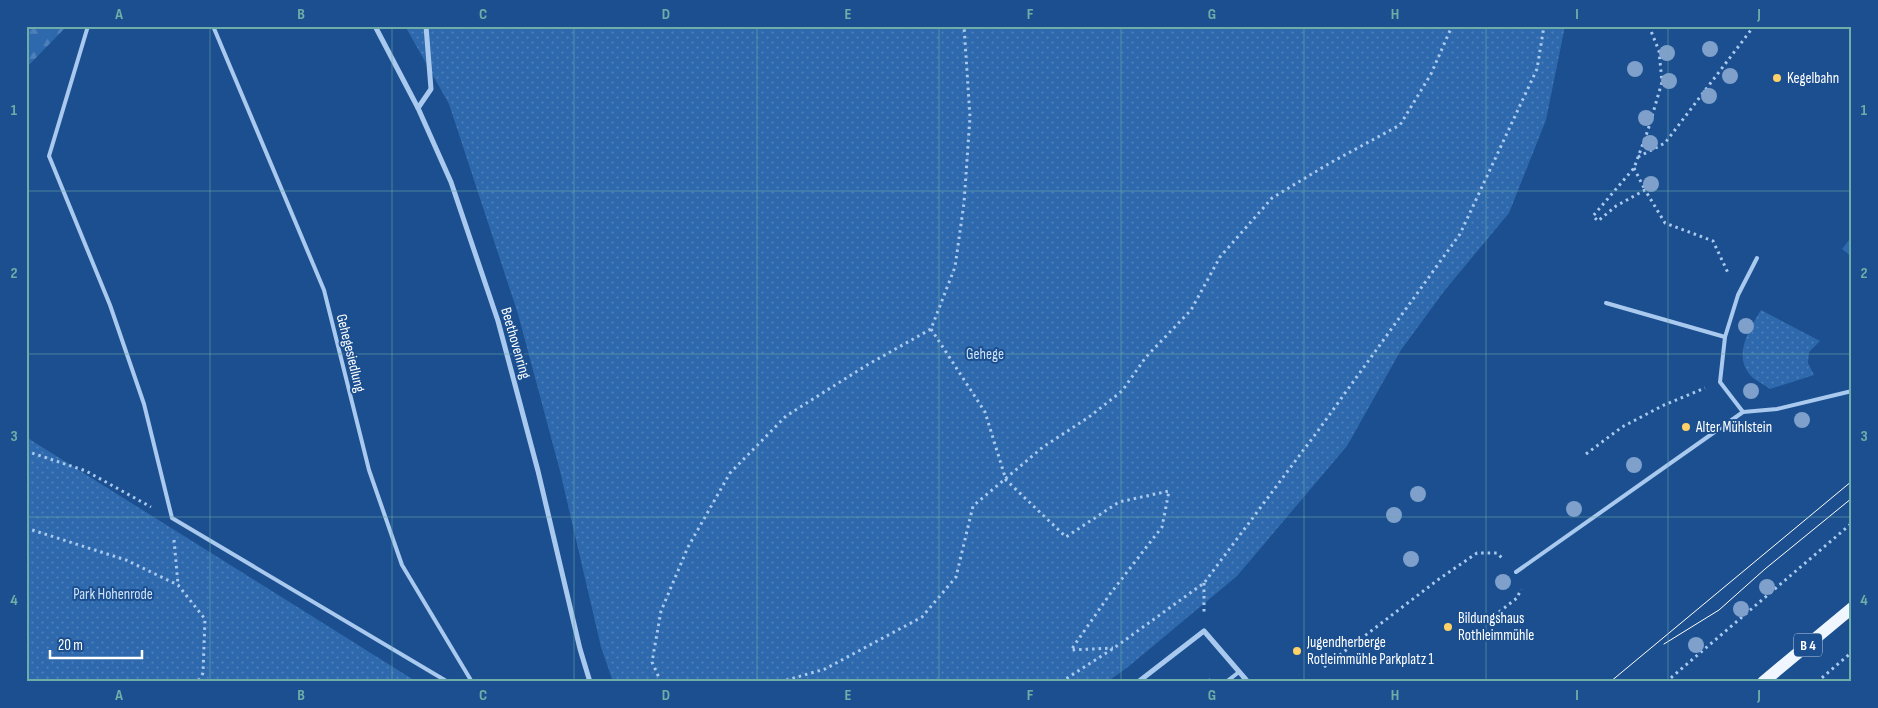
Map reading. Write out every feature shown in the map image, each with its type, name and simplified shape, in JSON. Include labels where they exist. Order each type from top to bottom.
[{"type":"main road","name":"B 4","points":[[1763,682],[1852,608]]},
{"type":"street","name":"Beethovenring","points":[[375,26],[418,108],[451,182],[498,321],[538,471],[580,649],[590,682]]},
{"type":"street","points":[[418,108],[431,89],[426,26]]},
{"type":"street","points":[[1138,682],[1204,631],[1248,682]]},
{"type":"lane","points":[[88,26],[49,156],[110,305],[144,404],[172,518],[448,682]]},
{"type":"lane","name":"Gehegesiedlung","points":[[213,26],[324,290],[369,470],[402,565],[472,682]]},
{"type":"lane","points":[[1743,412],[1720,382],[1725,337],[1738,295],[1757,258]]},
{"type":"lane","points":[[1606,303],[1725,337]]},
{"type":"lane","points":[[1516,572],[1743,412],[1777,409],[1852,391]]},
{"type":"lane","points":[[1226,682],[1239,672]]},
{"type":"path","points":[[661,682],[652,662],[660,611],[688,547],[730,473],[786,416],[867,365],[931,329],[955,267],[964,203],[970,116],[964,26]]},
{"type":"path","points":[[780,682],[825,668],[922,617],[956,577],[973,506],[1043,447],[1090,417],[1122,391],[1146,357],[1191,310],[1220,257],[1272,198],[1400,124],[1431,74],[1452,26]]},
{"type":"path","points":[[1061,682],[1114,648],[1204,583],[1311,440],[1460,234],[1537,69],[1544,26]]},
{"type":"path","points":[[1645,190],[1616,206],[1598,221],[1594,216],[1634,168],[1648,130],[1662,82],[1658,51],[1649,26]]},
{"type":"path","points":[[1638,157],[1665,143],[1754,26]]},
{"type":"path","points":[[1634,168],[1665,223],[1713,241],[1738,295]]},
{"type":"path","points":[[931,329],[985,412],[1006,480],[1066,537],[1118,502],[1169,491],[1162,527],[1110,594],[1071,650],[1114,648]]},
{"type":"path","points":[[1586,454],[1631,423],[1664,405],[1720,382]]},
{"type":"path","points":[[26,451],[86,471],[172,518],[178,584]]},
{"type":"path","points":[[1666,682],[1852,523]]},
{"type":"path","points":[[26,528],[126,560],[178,584],[205,619],[203,673],[198,682]]},
{"type":"path","points":[[1324,667],[1439,579],[1477,553],[1497,554],[1516,572],[1522,586],[1517,598],[1499,612]]},
{"type":"path","points":[[1204,583],[1204,631]]},
{"type":"path","points":[[1817,682],[1852,652]]},
{"type":"path","points":[[1196,682],[1200,680],[1213,682]]},
{"type":"green space","points":[[26,26],[67,26],[26,68]]},
{"type":"green space","name":"Gehege","points":[[405,26],[1565,26],[1546,120],[1509,213],[1445,290],[1401,350],[1347,446],[1237,576],[1128,667],[1107,682],[613,682],[601,647],[560,471],[518,314],[449,104]]},
{"type":"green space","points":[[1852,236],[1852,257],[1842,249]]},
{"type":"green space","points":[[1761,310],[1820,341],[1809,352],[1808,363],[1814,375],[1770,389],[1753,378],[1743,361],[1744,344]]},
{"type":"green space","name":"Park Hohenrode","points":[[26,437],[417,682],[26,682]]},
{"type":"tram line","points":[[1610,682],[1852,481]]},
{"type":"tram line","points":[[1664,644],[1719,610],[1765,569],[1852,498]]},
{"type":"place","name":"Kegelbahn","points":[[1777,78]]},
{"type":"place","name":"Alter Mühlstein","points":[[1686,427]]},
{"type":"place","name":"Bildungshaus Rothleimmühle","points":[[1448,627]]},
{"type":"place","name":"Jugendherberge Rotleimmühle Parkplatz 1","points":[[1297,651]]}]
